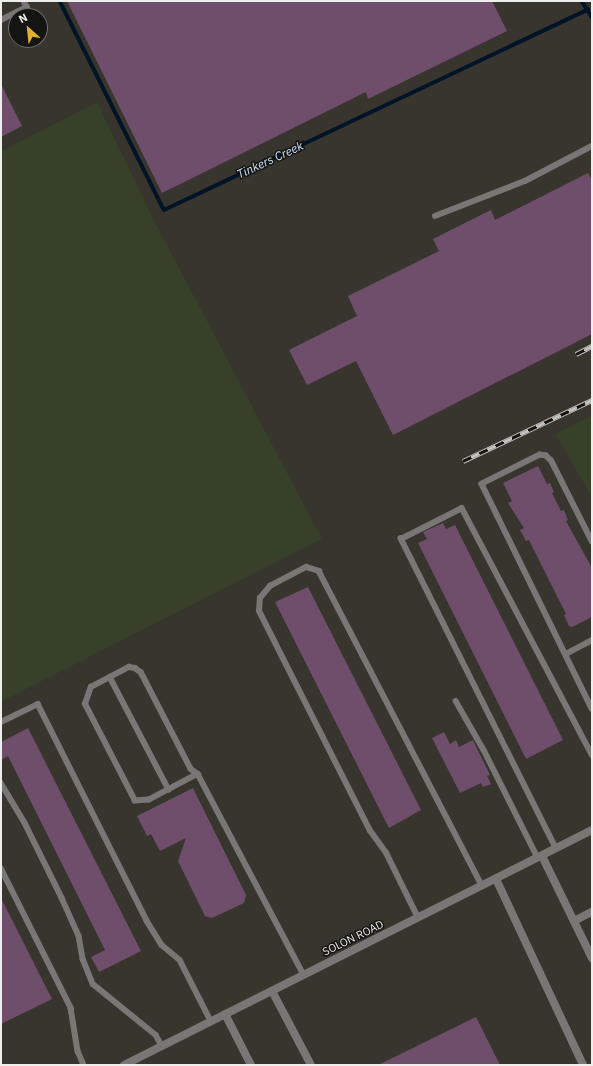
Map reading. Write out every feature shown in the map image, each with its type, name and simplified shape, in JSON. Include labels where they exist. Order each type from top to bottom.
[{"type":"street","name":"SOLON ROAD","points":[[124,1065],[592,830]]},
{"type":"street","points":[[540,857],[592,958]]},
{"type":"street","points":[[496,879],[583,1065]]},
{"type":"street","points":[[574,921],[592,912]]},
{"type":"street","points":[[272,991],[311,1065]]},
{"type":"street","points":[[225,1014],[251,1065]]},
{"type":"lane","points":[[1,20],[27,7],[24,1]]},
{"type":"lane","points":[[434,216],[525,181],[592,146]]},
{"type":"lane","points":[[592,542],[551,461],[546,456],[540,455],[482,484],[592,709]]},
{"type":"lane","points":[[556,849],[401,539],[462,508],[592,756]]},
{"type":"lane","points":[[418,918],[386,853],[370,831],[259,611],[260,598],[270,586],[306,567],[319,571],[482,886]]},
{"type":"lane","points":[[566,654],[592,640]]},
{"type":"lane","points":[[198,774],[144,802],[139,803],[132,798],[85,704],[91,687],[129,668],[138,669],[191,769],[198,774],[304,975]]},
{"type":"lane","points":[[110,677],[169,790]]},
{"type":"lane","points":[[456,701],[484,750],[540,857]]},
{"type":"lane","points":[[1,722],[38,704],[147,921],[162,945],[180,960],[211,1021]]},
{"type":"lane","points":[[1,783],[25,823],[62,898],[79,936],[83,959],[93,984],[156,1035],[162,1046]]},
{"type":"lane","points":[[1,868],[71,1008],[78,1051],[84,1065]]},
{"type":"shaded area","points":[[1,1],[583,1],[587,7],[592,5],[592,1065],[1,1065],[1,702],[321,539],[154,220],[97,103],[1,151]]},
{"type":"green space","points":[[97,102],[154,220],[322,539],[1,702],[1,151]]},
{"type":"green space","points":[[592,415],[592,497],[555,434]]},
{"type":"building","points":[[67,1],[492,1],[507,31],[368,99],[366,92],[162,193]]},
{"type":"building","points":[[1,84],[22,126],[1,137]]},
{"type":"building","points":[[588,173],[592,180],[592,334],[393,435],[356,361],[307,385],[289,350],[357,316],[348,296],[439,251],[433,239],[491,210],[495,220]]},
{"type":"building","points":[[538,466],[547,484],[550,483],[554,492],[552,493],[561,511],[564,510],[568,520],[566,521],[592,568],[592,617],[572,627],[569,626],[564,615],[566,614],[529,540],[526,541],[520,530],[524,528],[508,503],[512,501],[503,483]]},
{"type":"building","points":[[443,523],[446,529],[455,525],[563,740],[526,759],[418,543],[427,539],[423,532]]},
{"type":"building","points":[[308,587],[421,810],[389,828],[275,602]]},
{"type":"building","points":[[28,728],[141,951],[99,972],[91,957],[105,950],[8,756],[1,760],[1,742]]},
{"type":"building","points":[[444,732],[450,744],[456,740],[459,747],[473,740],[490,775],[487,776],[491,784],[483,787],[481,783],[460,793],[432,738]]},
{"type":"building","points":[[193,788],[246,895],[244,903],[212,918],[205,916],[178,861],[186,838],[160,851],[151,834],[147,836],[137,816]]},
{"type":"building","points":[[1,898],[52,999],[1,1024]]},
{"type":"building","points":[[476,1017],[500,1065],[378,1065]]},
{"type":"waterway","name":"Tinkers Creek","points":[[60,1],[164,210],[588,10]]},
{"type":"waterway","name":"Tinkers Creek","points":[[582,1],[592,17]]},
{"type":"railway","points":[[576,354],[592,346]]},
{"type":"railway","points":[[463,461],[592,400]]}]
